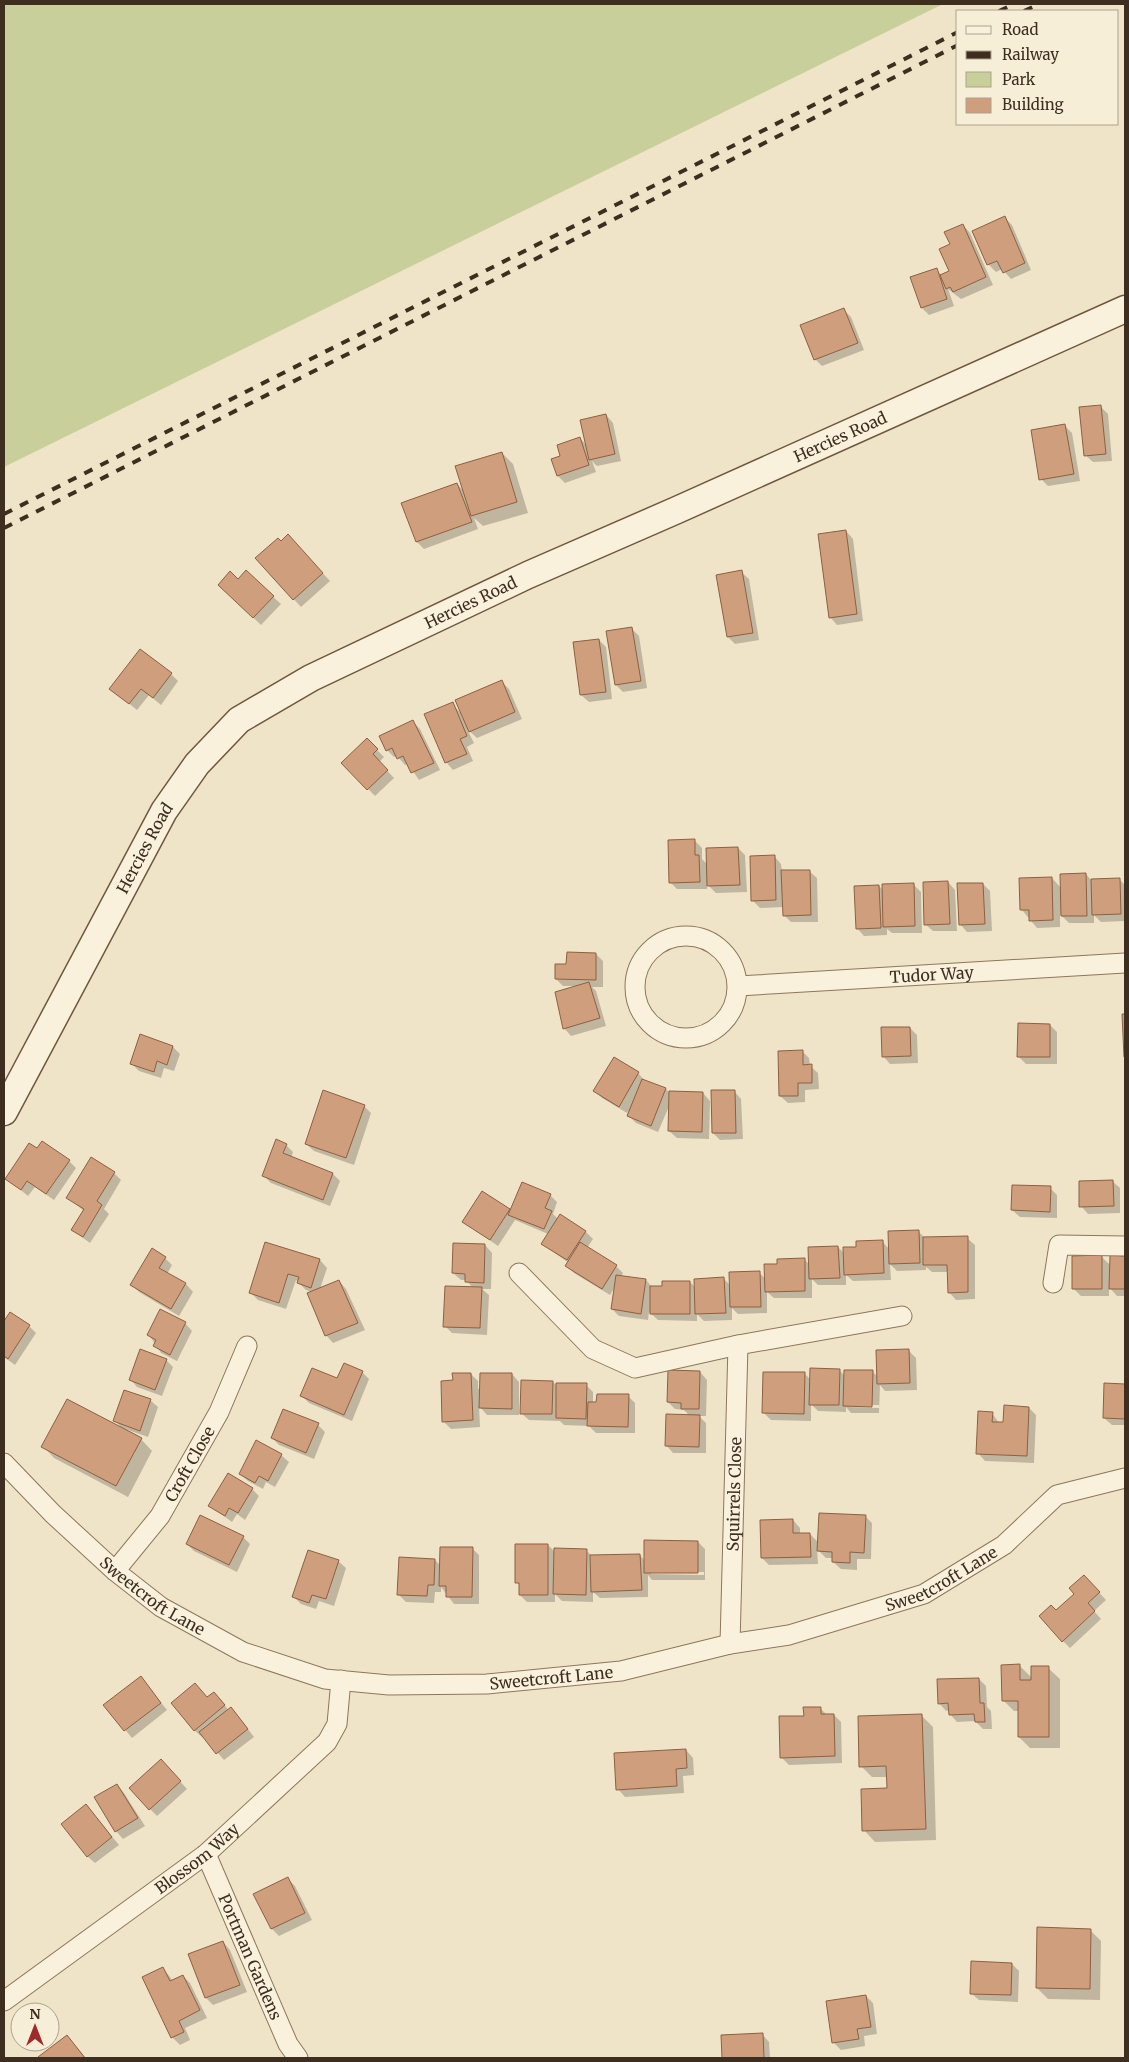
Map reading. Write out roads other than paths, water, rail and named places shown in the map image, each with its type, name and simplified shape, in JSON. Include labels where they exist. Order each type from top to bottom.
[{"type":"street","name":"Hercies Road","points":[[4,1112],[164,811],[197,764],[239,720],[311,678],[528,575],[1125,309]]},
{"type":"street","points":[[676,937],[699,937],[715,945],[726,954],[735,970],[738,986],[734,1005],[725,1021],[717,1029],[688,1039],[670,1036],[654,1027],[637,1002],[635,984],[636,975],[646,956],[660,943],[676,937]]},
{"type":"street","name":"Tudor Way","points":[[738,986],[1125,963]]},
{"type":"street","points":[[1053,1282],[1059,1245],[1125,1246]]},
{"type":"street","points":[[519,1274],[593,1350],[635,1368],[738,1345],[902,1316]]},
{"type":"street","name":"Squirrels Close","points":[[730,1644],[738,1345]]},
{"type":"street","name":"Croft Close","points":[[114,1571],[160,1516],[219,1412],[247,1346]]},
{"type":"street","name":"Sweetcroft Lane","points":[[4,1463],[53,1514],[114,1571],[161,1607],[243,1652],[325,1679],[389,1684],[487,1684],[621,1671],[730,1644],[789,1635],[924,1594],[1004,1545],[1057,1495],[1125,1478]]},
{"type":"street","name":"Blossom Way","points":[[4,2001],[206,1854],[327,1742],[337,1724],[341,1680]]},
{"type":"street","name":"Portman Gardens","points":[[206,1854],[288,2044],[298,2058]]},
{"type":"railway","points":[[1001,10],[1014,4]]},
{"type":"railway","points":[[1026,10],[1039,4]]},
{"type":"railway","points":[[4,514],[956,33]]},
{"type":"railway","points":[[4,528],[956,46]]}]
